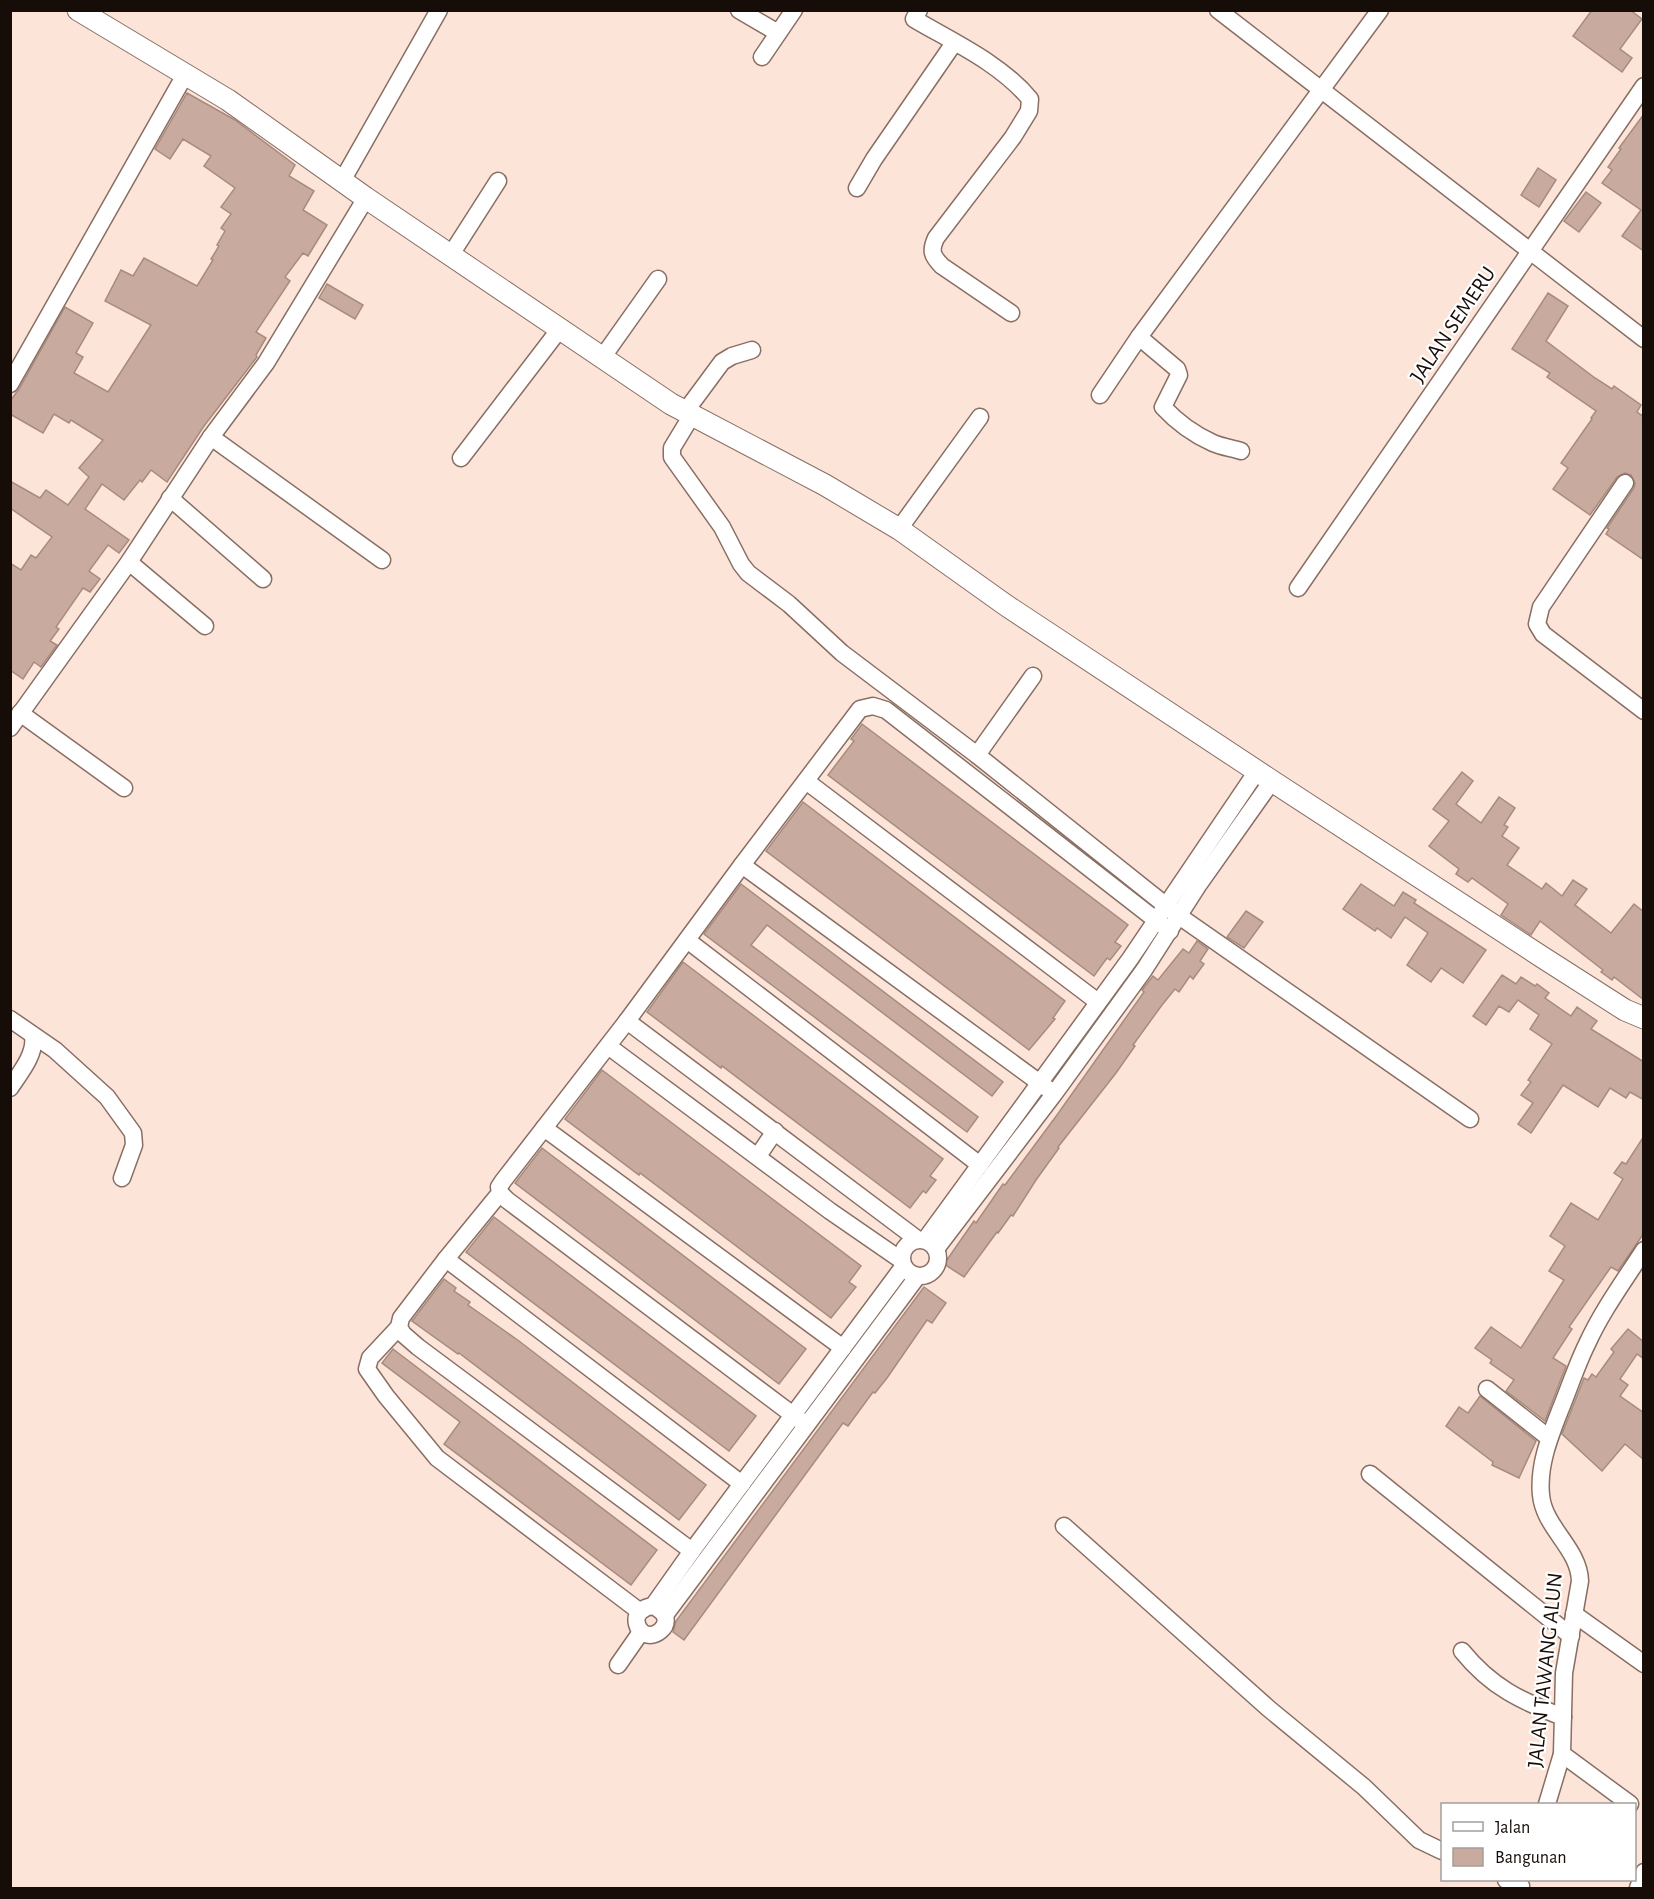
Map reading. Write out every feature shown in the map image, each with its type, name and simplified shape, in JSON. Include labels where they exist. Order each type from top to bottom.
[{"type":"street","points":[[78,10],[228,100],[450,256],[688,414],[825,485],[898,529],[1007,606],[1264,776],[1625,1010],[1644,1018]]},
{"type":"street","points":[[342,181],[439,10]]},
{"type":"street","points":[[739,10],[778,33]]},
{"type":"street","points":[[762,57],[794,10]]},
{"type":"street","points":[[1218,10],[1314,97],[1523,259],[1644,339]]},
{"type":"street","points":[[1100,395],[1139,337],[1380,10]]},
{"type":"street","points":[[912,13],[1018,85],[1029,99],[1029,111],[1013,137],[936,238],[932,248],[933,258],[942,266],[1011,313]]},
{"type":"street","points":[[857,188],[874,159],[954,43]]},
{"type":"street","points":[[10,384],[186,73]]},
{"type":"street","name":"JALAN SEMERU","points":[[1298,588],[1644,86]]},
{"type":"street","points":[[450,256],[498,181]]},
{"type":"street","points":[[10,728],[129,562],[211,436],[266,363],[366,198]]},
{"type":"street","points":[[602,358],[658,279]]},
{"type":"street","points":[[460,458],[559,330]]},
{"type":"street","points":[[1139,337],[1177,369],[1179,375],[1162,406],[1194,433],[1215,444],[1241,451]]},
{"type":"street","points":[[753,350],[732,356],[722,362],[688,414],[672,448],[672,457],[722,528],[748,573],[789,604],[842,653],[977,756],[1179,916],[1470,1119]]},
{"type":"street","points":[[898,529],[980,417]]},
{"type":"street","points":[[211,436],[382,560]]},
{"type":"street","points":[[1625,483],[1541,607],[1537,624],[1544,634],[1644,711]]},
{"type":"street","points":[[170,498],[263,579]]},
{"type":"street","points":[[129,562],[205,626]]},
{"type":"street","points":[[977,756],[1033,676]]},
{"type":"street","points":[[807,1426],[507,1200],[500,1193],[499,1187],[627,1021],[860,710],[873,706],[886,710],[1170,931]]},
{"type":"street","points":[[20,713],[124,788]]},
{"type":"street","points":[[399,1327],[370,1358],[367,1369],[418,1437],[437,1458],[652,1611],[666,1623],[663,1630],[649,1635],[642,1632],[637,1626],[636,1618],[652,1611],[807,1426],[907,1268],[905,1246],[926,1243],[1054,1094],[1170,931],[1179,916],[1192,880],[1229,813],[1264,776]]},
{"type":"street","points":[[926,1243],[1130,959],[1165,905],[1192,880],[1243,823],[1264,776]]},
{"type":"street","points":[[806,781],[1098,1002]]},
{"type":"street","points":[[1229,813],[1243,823]]},
{"type":"street","points":[[742,865],[1054,1094]]},
{"type":"street","points":[[687,940],[980,1165]]},
{"type":"street","points":[[10,1019],[55,1050],[108,1097],[129,1127],[134,1145],[122,1178]]},
{"type":"street","points":[[608,1046],[907,1268],[925,1276],[937,1266],[939,1257],[926,1243],[627,1021]]},
{"type":"street","points":[[10,1088],[35,1044],[33,1036]]},
{"type":"street","points":[[544,1128],[843,1348]]},
{"type":"street","points":[[758,1156],[775,1131]]},
{"type":"street","points":[[500,1193],[400,1318],[399,1327],[403,1334],[418,1347],[692,1551]]},
{"type":"street","name":"JALAN TAWANG ALUN","points":[[1546,1803],[1562,1754],[1564,1673],[1580,1581],[1580,1569],[1576,1558],[1551,1523],[1540,1497],[1541,1468],[1549,1438],[1587,1344],[1644,1250]]},
{"type":"street","points":[[446,1259],[742,1484]]},
{"type":"street","points":[[652,1611],[692,1551],[793,1415],[907,1268]]},
{"type":"street","points":[[1487,1389],[1549,1438]]},
{"type":"street","points":[[1371,1474],[1570,1636]]},
{"type":"street","points":[[1064,1526],[1268,1708],[1364,1787],[1419,1840],[1441,1850]]},
{"type":"street","points":[[1574,1614],[1644,1664]]},
{"type":"street","points":[[618,1665],[642,1632]]},
{"type":"street","points":[[1462,1651],[1473,1664],[1506,1691],[1525,1702],[1563,1717]]},
{"type":"street","points":[[1562,1754],[1629,1803]]},
{"type":"street","points":[[1638,1888],[1644,1872]]},
{"type":"building","points":[[1592,10],[1630,10],[1642,19],[1620,49],[1632,58],[1622,72],[1573,36]]},
{"type":"building","points":[[187,93],[235,120],[295,165],[289,176],[314,191],[303,210],[327,225],[308,256],[303,253],[285,277],[290,281],[256,332],[266,338],[257,357],[204,426],[167,482],[151,470],[124,500],[102,484],[85,509],[129,540],[119,553],[108,545],[89,571],[100,579],[90,592],[83,588],[56,627],[59,629],[50,641],[57,645],[41,667],[34,662],[23,679],[10,670],[10,563],[21,570],[31,555],[36,558],[52,537],[10,508],[10,481],[40,498],[46,490],[68,505],[89,477],[79,468],[103,440],[71,420],[69,423],[54,414],[43,433],[10,414],[10,401],[65,307],[93,323],[76,353],[83,357],[74,373],[108,392],[151,325],[105,301],[121,270],[133,276],[144,258],[197,286],[213,260],[211,259],[225,231],[221,228],[231,214],[221,207],[235,188],[204,166],[211,156],[183,139],[170,159],[155,149]]},
{"type":"building","points":[[1644,114],[1644,251],[1622,236],[1641,210],[1602,183],[1612,170],[1608,167],[1621,149],[1619,148]]},
{"type":"building","points":[[1538,168],[1556,180],[1539,207],[1521,195]]},
{"type":"building","points":[[1586,192],[1601,203],[1579,232],[1564,221]]},
{"type":"building","points":[[327,284],[363,305],[355,319],[319,298]]},
{"type":"building","points":[[1548,293],[1568,306],[1546,341],[1595,378],[1612,389],[1614,386],[1641,405],[1637,412],[1644,417],[1644,560],[1606,534],[1609,529],[1607,528],[1634,488],[1635,483],[1631,475],[1625,473],[1617,477],[1590,515],[1553,489],[1568,468],[1561,463],[1596,411],[1547,377],[1550,373],[1512,349]]},
{"type":"building","points":[[862,724],[1128,925],[1115,942],[1121,946],[1110,960],[1107,958],[1094,976],[828,775],[854,741],[851,739]]},
{"type":"building","points":[[1462,772],[1473,781],[1456,804],[1481,823],[1499,797],[1515,808],[1504,825],[1508,827],[1502,836],[1519,848],[1507,865],[1542,889],[1546,883],[1562,896],[1573,880],[1587,889],[1575,905],[1611,933],[1634,904],[1644,912],[1644,1000],[1614,977],[1612,980],[1601,972],[1603,970],[1540,921],[1531,935],[1501,915],[1508,904],[1472,878],[1468,882],[1456,874],[1459,869],[1429,846],[1449,821],[1433,809]]},
{"type":"building","points":[[803,802],[1065,1001],[1053,1018],[1055,1019],[1029,1050],[766,851]]},
{"type":"building","points":[[741,884],[1003,1082],[992,1096],[767,925],[751,945],[978,1117],[967,1132],[704,934]]},
{"type":"building","points":[[1361,884],[1394,906],[1403,892],[1416,900],[1414,903],[1486,950],[1463,983],[1441,968],[1431,982],[1407,965],[1428,933],[1405,917],[1391,938],[1377,928],[1375,931],[1343,909]]},
{"type":"building","points":[[1246,911],[1263,922],[1244,948],[1227,937]]},
{"type":"building","points":[[1197,941],[1208,949],[1200,961],[1204,964],[1193,979],[1190,976],[1179,992],[1175,989],[1162,1005],[1116,1073],[1058,1147],[1013,1216],[1011,1215],[997,1232],[964,1277],[944,1264],[974,1221],[976,1223],[1003,1184],[1005,1185],[1057,1115],[1144,992],[1142,990],[1153,976],[1158,980],[1183,949],[1189,953]]},
{"type":"building","points":[[683,962],[943,1159],[930,1176],[936,1180],[926,1193],[923,1191],[910,1208],[647,1012]]},
{"type":"building","points":[[1502,975],[1516,984],[1521,977],[1535,986],[1537,984],[1549,993],[1545,998],[1571,1016],[1577,1007],[1597,1021],[1591,1029],[1644,1062],[1644,1100],[1630,1092],[1626,1098],[1610,1088],[1598,1107],[1563,1085],[1531,1133],[1518,1124],[1533,1103],[1521,1095],[1531,1082],[1528,1080],[1552,1044],[1530,1029],[1539,1015],[1518,1000],[1509,1012],[1499,1006],[1486,1025],[1473,1016]]},
{"type":"building","points":[[602,1070],[861,1266],[849,1282],[856,1287],[831,1318],[565,1119]]},
{"type":"building","points":[[1644,1136],[1644,1233],[1618,1271],[1611,1267],[1569,1327],[1572,1329],[1553,1358],[1566,1366],[1545,1421],[1506,1391],[1514,1380],[1490,1363],[1492,1360],[1475,1348],[1491,1327],[1521,1348],[1564,1280],[1549,1271],[1565,1246],[1550,1236],[1571,1203],[1598,1220],[1623,1179],[1614,1173],[1622,1162],[1626,1164]]},
{"type":"building","points":[[542,1148],[806,1349],[779,1384],[515,1183]]},
{"type":"building","points":[[494,1217],[756,1416],[729,1451],[466,1252]]},
{"type":"building","points":[[444,1279],[456,1288],[454,1291],[470,1302],[468,1305],[519,1341],[706,1485],[679,1520],[459,1353],[412,1321]]},
{"type":"building","points":[[924,1287],[946,1303],[932,1323],[927,1320],[887,1378],[875,1393],[873,1392],[848,1426],[843,1423],[684,1640],[673,1632],[676,1621]]},
{"type":"building","points":[[1628,1329],[1644,1342],[1644,1359],[1637,1354],[1620,1379],[1628,1385],[1620,1396],[1644,1413],[1644,1460],[1625,1444],[1602,1471],[1562,1434],[1584,1378],[1588,1380],[1592,1374],[1596,1377],[1614,1352],[1611,1349]]},
{"type":"building","points":[[393,1349],[657,1550],[631,1585],[444,1444],[460,1422],[382,1363]]},
{"type":"building","points":[[1480,1396],[1536,1441],[1519,1478],[1492,1465],[1493,1462],[1446,1426],[1459,1407],[1468,1413]]}]
